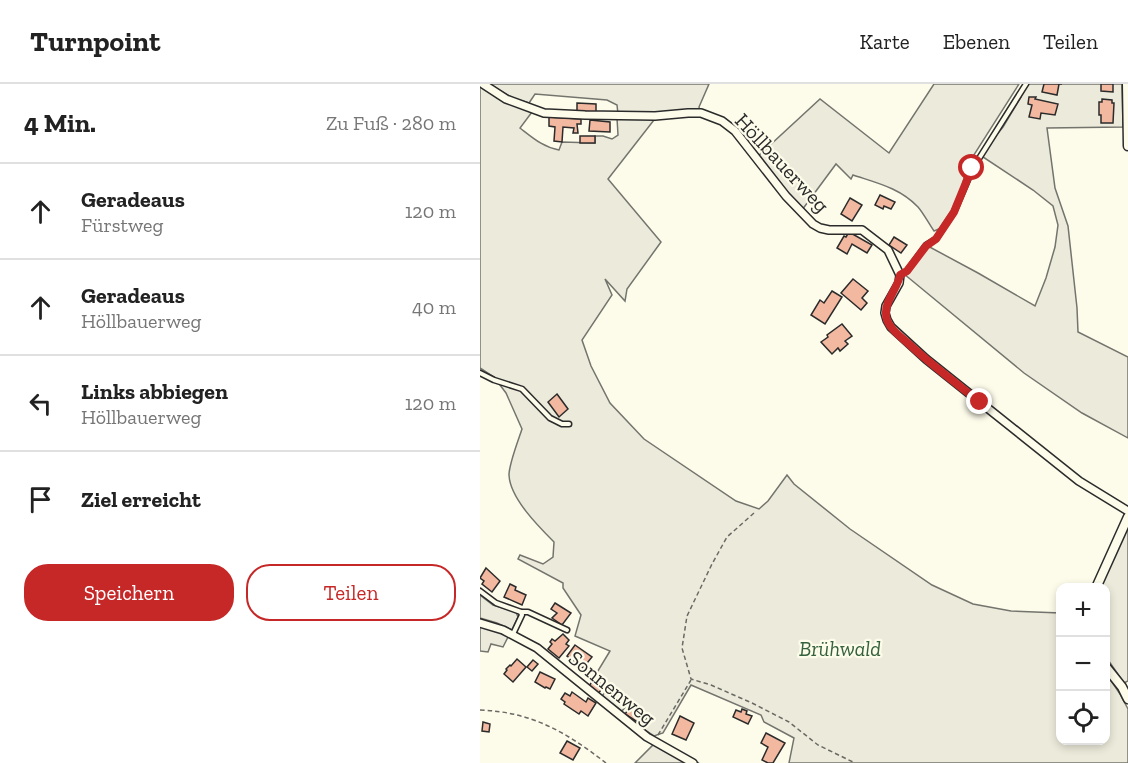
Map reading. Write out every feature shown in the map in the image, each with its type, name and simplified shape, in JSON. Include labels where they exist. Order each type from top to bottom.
[{"type":"street","name":"Höllbauerweg","points":[[483,84],[506,99],[544,112],[656,116],[701,113],[722,121],[735,131],[786,196],[810,222],[829,230],[862,230],[888,250],[900,275]]},
{"type":"street","points":[[1127,84],[1128,146]]},
{"type":"street","points":[[900,275],[899,283],[886,306],[885,313],[891,327],[926,359],[1079,480],[1128,511]]},
{"type":"street","points":[[1098,583],[1128,517]]},
{"type":"street","name":"Sonnenweg","points":[[480,623],[513,634],[537,648],[646,737],[693,763]]},
{"type":"street","points":[[1110,672],[1128,699]]},
{"type":"lane","points":[[900,275],[907,271],[926,246],[936,239],[954,212],[972,168],[1026,84]]},
{"type":"lane","points":[[480,373],[494,380],[522,388],[550,418],[562,424],[569,424]]},
{"type":"lane","name":"Sonnenweg","points":[[480,591],[496,603],[521,612],[528,612],[567,630]]},
{"type":"lane","points":[[513,634],[522,615],[521,612]]},
{"type":"path","points":[[654,742],[691,679],[682,648],[687,616],[727,537],[754,513]]},
{"type":"path","points":[[691,679],[752,703],[789,722],[818,745],[855,763]]},
{"type":"path","points":[[480,710],[513,714],[540,721],[572,738],[606,763]]},
{"type":"green space","name":"Brühwald","points":[[480,84],[499,98],[532,112],[520,128],[553,149],[559,150],[562,142],[595,143],[595,136],[612,139],[618,135],[617,118],[639,117],[654,120],[608,179],[661,242],[627,289],[625,301],[605,279],[612,295],[582,340],[591,366],[610,403],[644,439],[736,501],[759,509],[768,501],[787,475],[794,484],[850,529],[932,585],[973,604],[1011,611],[1056,613],[1056,745],[1110,745],[1110,679],[1128,709],[1128,763],[789,763],[794,738],[764,722],[761,715],[691,685],[663,733],[654,736],[640,727],[647,718],[628,704],[622,711],[602,696],[610,686],[596,674],[610,651],[575,636],[581,615],[563,588],[563,583],[518,559],[520,555],[543,564],[553,557],[554,542],[526,511],[514,493],[509,470],[522,429],[506,393],[494,377],[480,368]]},
{"type":"green space","points":[[489,84],[709,84],[699,107],[700,111],[618,114],[617,105],[607,100],[535,94],[529,103],[513,98]]},
{"type":"green space","points":[[934,84],[1019,84],[970,161],[948,220],[934,231],[918,207],[904,195],[853,175],[851,179],[836,164],[802,210],[757,157],[820,99],[889,153]]},
{"type":"green space","points":[[1026,84],[1122,84],[1123,127],[1047,128],[1055,188],[1068,226],[1078,332],[1128,357],[1128,438],[1082,413],[1024,373],[904,274],[926,245],[1035,306],[1055,247],[1058,225],[1053,206],[980,155],[1003,127]]},
{"type":"green space","points":[[1128,521],[1128,681],[1124,683],[1110,663],[1110,583],[1102,583]]},
{"type":"green space","points":[[480,595],[493,605],[516,612],[518,617],[512,630],[480,618]]},
{"type":"green space","points":[[483,626],[509,635],[503,647],[491,644],[488,652],[480,651],[480,628]]},
{"type":"green space","points":[[654,744],[699,763],[635,763]]},
{"type":"building","points":[[1044,84],[1059,84],[1057,95],[1042,92]]},
{"type":"building","points":[[1101,84],[1113,84],[1113,92],[1101,91]]},
{"type":"building","points":[[1029,97],[1058,104],[1055,115],[1041,113],[1040,119],[1029,117],[1032,105],[1028,104]]},
{"type":"building","points":[[1102,99],[1112,100],[1114,103],[1113,123],[1101,123],[1099,102],[1102,102]]},
{"type":"building","points":[[577,103],[596,104],[596,112],[577,111]]},
{"type":"building","points":[[549,117],[581,119],[581,124],[577,124],[578,133],[573,133],[574,128],[563,127],[562,142],[554,141],[555,127],[549,126]]},
{"type":"building","points":[[590,120],[610,122],[610,132],[589,131]]},
{"type":"building","points":[[580,136],[595,136],[595,143],[580,143]]},
{"type":"building","points":[[880,195],[895,202],[891,209],[884,206],[883,209],[875,205]]},
{"type":"building","points":[[850,198],[862,205],[852,221],[841,214]]},
{"type":"building","points":[[849,232],[872,245],[867,253],[852,244],[847,254],[837,248]]},
{"type":"building","points":[[894,237],[907,245],[901,253],[889,245]]},
{"type":"building","points":[[853,279],[868,291],[862,298],[867,303],[861,310],[841,293]]},
{"type":"building","points":[[832,291],[842,297],[825,324],[811,315],[820,300],[824,303]]},
{"type":"building","points":[[842,324],[852,336],[845,341],[848,344],[840,351],[838,348],[832,354],[821,342]]},
{"type":"building","points":[[557,394],[568,409],[559,417],[548,402]]},
{"type":"building","points":[[486,568],[500,581],[492,592],[482,584],[484,581],[480,578]]},
{"type":"building","points":[[510,584],[516,587],[515,590],[526,595],[522,605],[504,597]]},
{"type":"building","points":[[555,603],[571,613],[562,625],[552,618],[557,613],[551,609]]},
{"type":"building","points":[[563,634],[569,640],[566,644],[569,646],[559,658],[548,649],[552,644],[550,642],[552,639],[555,641]]},
{"type":"building","points":[[575,645],[592,657],[583,668],[567,656]]},
{"type":"building","points":[[517,659],[526,667],[513,682],[504,674]]},
{"type":"building","points":[[533,660],[538,664],[532,671],[527,667]]},
{"type":"building","points":[[540,672],[555,679],[550,689],[535,682]]},
{"type":"building","points":[[594,679],[604,686],[598,694],[589,686]]},
{"type":"building","points":[[572,692],[586,702],[588,698],[596,703],[588,716],[581,711],[579,714],[564,704],[565,702],[561,699],[565,693],[570,696]]},
{"type":"building","points":[[630,707],[643,716],[639,723],[625,714]]},
{"type":"building","points":[[742,709],[747,711],[746,714],[752,716],[748,724],[733,717],[736,710],[741,712]]},
{"type":"building","points":[[680,716],[694,723],[686,740],[672,734]]},
{"type":"building","points":[[483,722],[490,724],[489,732],[482,731]]},
{"type":"building","points":[[766,733],[785,743],[773,763],[762,760],[768,747],[761,743]]},
{"type":"building","points":[[567,741],[580,748],[573,760],[560,753]]},
{"type":"route","points":[[972,168],[954,212],[936,239],[926,246],[907,271],[900,275],[899,283],[886,306],[885,313],[891,327],[926,359],[980,402]]}]
